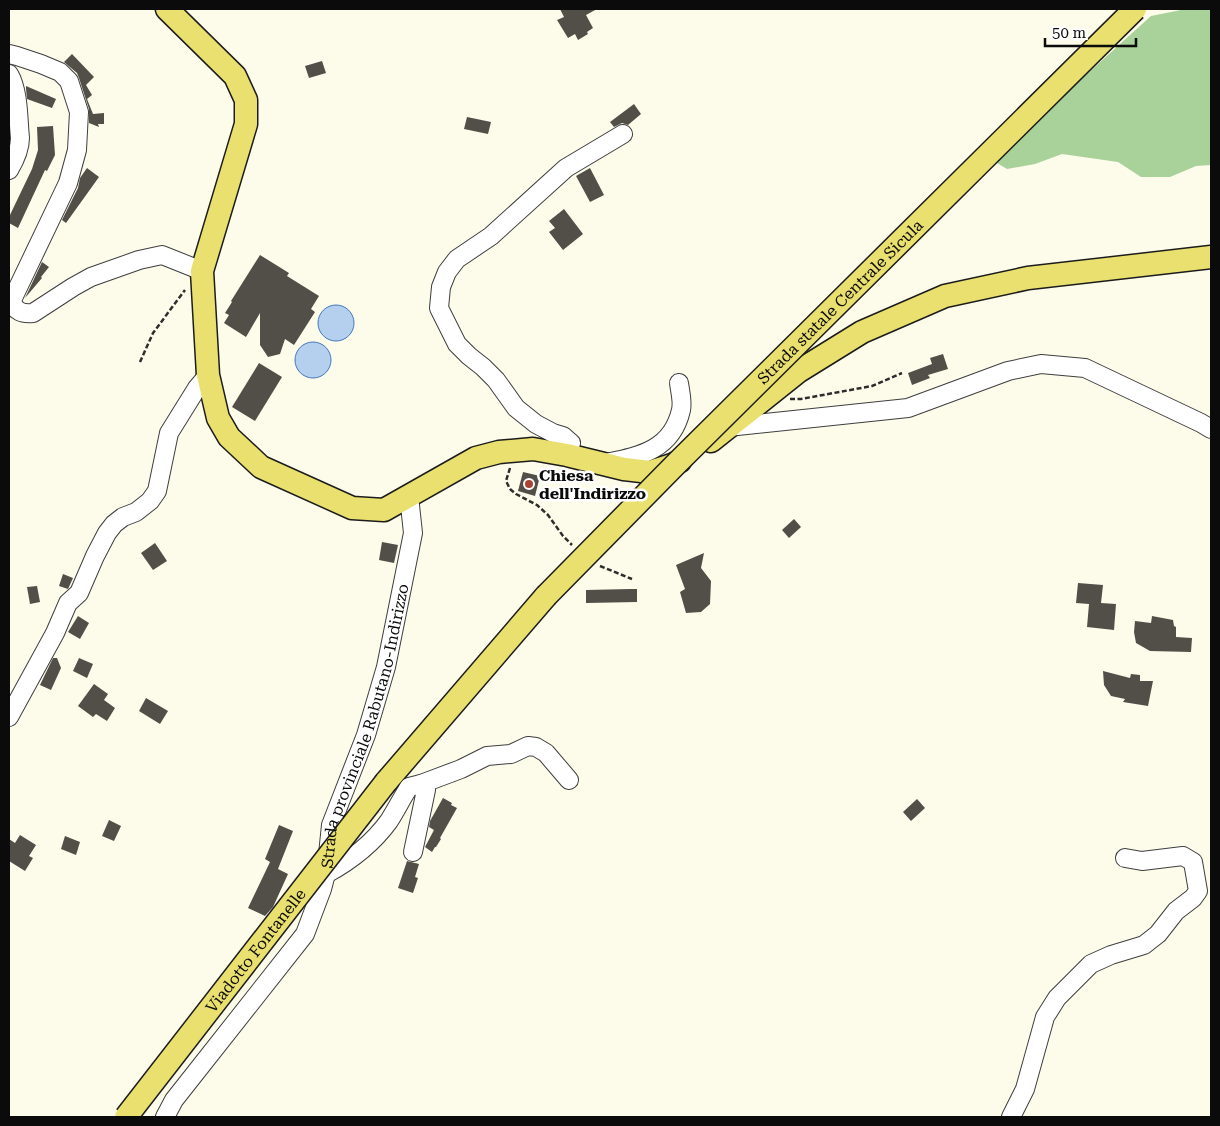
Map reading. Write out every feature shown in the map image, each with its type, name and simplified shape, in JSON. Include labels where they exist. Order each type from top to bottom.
[{"type":"main road","points":[[167,9],[235,76],[246,100],[246,124],[202,276],[208,375],[218,418],[229,437],[261,467],[352,508],[384,510],[476,458],[515,450],[533,449],[624,469],[650,472],[672,465],[692,455],[799,371],[862,332],[945,296],[1028,278],[1211,257]]},
{"type":"main road","name":"Strada statale Centrale Sicula","points":[[386,782],[546,596],[676,464],[1135,9]]},
{"type":"main road","name":"Viadotto Fontanelle","points":[[126,1117],[386,782]]},
{"type":"street","points":[[9,54],[60,72],[69,81],[79,112],[77,150],[68,183],[12,300],[15,308],[21,313],[33,313],[91,277],[139,260],[162,255],[202,276]]},
{"type":"street","points":[[9,74],[13,81],[15,92],[20,138],[17,154],[9,170]]},
{"type":"street","points":[[567,455],[571,443],[564,436],[553,433],[536,424],[516,408],[496,380],[457,344],[439,308],[441,287],[447,272],[457,259],[491,236],[566,168],[623,134]]},
{"type":"street","points":[[728,427],[908,408],[1008,371],[1041,364],[1085,368],[1211,429]]},
{"type":"street","points":[[9,717],[55,633],[68,603],[79,593],[107,533],[123,517],[136,512],[150,501],[157,491],[169,433],[197,388],[208,375]]},
{"type":"street","points":[[600,464],[632,458],[659,446],[672,433],[682,409],[680,383]]},
{"type":"street","name":"Strada provinciale Rabutano-Indirizzo","points":[[165,1117],[174,1100],[305,934],[326,874],[331,825],[366,735],[386,667],[413,533],[409,496]]},
{"type":"street","points":[[326,874],[344,864],[372,840],[388,821],[409,787],[460,769],[487,756],[511,754],[528,746],[536,746],[546,753],[569,780]]},
{"type":"street","points":[[413,852],[426,790],[421,784]]},
{"type":"street","points":[[1011,1117],[1025,1089],[1045,1017],[1057,998],[1091,964],[1111,955],[1144,945],[1158,934],[1176,911],[1193,898],[1198,891],[1193,862],[1183,856],[1142,861],[1125,858]]},
{"type":"path","points":[[140,362],[153,333],[189,284],[202,276]]},
{"type":"path","points":[[762,400],[801,399],[843,392],[872,386],[902,373]]},
{"type":"path","points":[[515,450],[506,481],[510,489],[537,505],[548,515],[575,549]]},
{"type":"path","points":[[595,562],[632,579]]},
{"type":"green space","points":[[1186,9],[1211,9],[1211,165],[1196,166],[1170,177],[1141,177],[1118,162],[1062,154],[1035,164],[1007,169],[992,160],[1151,16]]},
{"type":"water","points":[[336,305],[343,306],[349,310],[353,316],[353,330],[349,336],[343,340],[336,341],[329,340],[323,336],[319,330],[318,323],[319,316],[323,310],[329,306]]},
{"type":"water","points":[[313,342],[320,343],[326,347],[330,353],[330,367],[326,373],[320,377],[313,378],[306,377],[300,373],[296,367],[295,360],[296,353],[300,347],[306,343]]},
{"type":"building","points":[[560,9],[597,9],[586,15],[593,28],[587,32],[588,34],[578,40],[575,34],[568,38],[557,20],[564,17]]},
{"type":"building","points":[[72,54],[94,77],[86,85],[92,95],[87,99],[93,114],[104,113],[104,124],[98,124],[99,127],[89,123],[89,109],[77,73],[64,62]]},
{"type":"building","points":[[322,61],[326,73],[309,78],[305,66]]},
{"type":"building","points":[[26,86],[56,99],[52,108],[27,99]]},
{"type":"building","points":[[634,104],[641,114],[628,125],[622,123],[614,127],[610,122]]},
{"type":"building","points":[[467,117],[491,122],[488,134],[464,129]]},
{"type":"building","points":[[53,126],[55,155],[47,171],[45,170],[18,228],[9,223],[9,217],[32,169],[38,150],[37,127]]},
{"type":"building","points":[[87,168],[99,177],[66,223],[62,220],[78,188],[80,178]]},
{"type":"building","points":[[590,168],[604,195],[590,202],[576,176]]},
{"type":"building","points":[[564,209],[583,234],[563,250],[549,232],[555,228],[549,221]]},
{"type":"building","points":[[260,255],[289,273],[287,276],[319,296],[311,309],[315,312],[294,345],[285,339],[280,354],[268,357],[260,345],[260,313],[246,337],[224,323],[229,315],[225,313],[231,301]]},
{"type":"building","points":[[42,262],[49,267],[25,298]]},
{"type":"building","points":[[943,354],[948,369],[928,375],[930,378],[912,385],[908,373],[932,364],[930,358]]},
{"type":"building","points":[[259,363],[282,377],[255,421],[232,407]]},
{"type":"building","name":"Chiesa dell'Indirizzo","points":[[523,472],[540,476],[535,496],[518,491]]},
{"type":"building","points":[[794,519],[801,527],[789,538],[782,530]]},
{"type":"building","points":[[382,542],[398,545],[394,563],[379,560]]},
{"type":"building","points":[[155,543],[167,561],[153,570],[141,553]]},
{"type":"building","points":[[704,553],[701,568],[711,581],[710,604],[701,612],[686,613],[680,592],[685,589],[676,565]]},
{"type":"building","points":[[63,574],[73,578],[68,589],[59,586]]},
{"type":"building","points":[[1078,583],[1103,585],[1101,603],[1116,604],[1114,630],[1087,627],[1089,604],[1076,603]]},
{"type":"building","points":[[37,586],[40,602],[30,604],[27,587]]},
{"type":"building","points":[[637,589],[637,602],[586,603],[586,590]]},
{"type":"building","points":[[78,616],[89,623],[80,639],[68,632]]},
{"type":"building","points":[[1152,616],[1173,620],[1176,627],[1176,637],[1192,638],[1191,652],[1150,651],[1136,643],[1135,621],[1151,623]]},
{"type":"building","points":[[53,658],[57,658],[61,668],[51,690],[40,685]]},
{"type":"building","points":[[79,658],[93,664],[87,678],[73,671]]},
{"type":"building","points":[[1103,671],[1130,678],[1131,674],[1140,675],[1140,681],[1153,681],[1148,706],[1123,702],[1125,699],[1111,696],[1104,685]]},
{"type":"building","points":[[94,684],[108,694],[104,700],[115,708],[107,721],[96,714],[93,717],[78,706]]},
{"type":"building","points":[[146,698],[168,711],[160,724],[139,711]]},
{"type":"building","points":[[443,798],[457,808],[432,852],[425,847],[434,830],[429,827],[430,821]]},
{"type":"building","points":[[917,799],[925,808],[911,821],[903,812]]},
{"type":"building","points":[[109,820],[121,826],[114,841],[102,836]]},
{"type":"building","points":[[279,825],[293,831],[278,869],[288,874],[273,907],[265,916],[248,908],[270,862],[265,859]]},
{"type":"building","points":[[20,835],[36,845],[29,856],[33,858],[25,871],[9,861],[9,839],[15,843]]},
{"type":"building","points":[[65,836],[80,842],[76,855],[61,849]]},
{"type":"building","points":[[407,861],[419,864],[415,877],[418,878],[413,893],[398,888]]},
{"type":"place","name":"Chiesa dell'Indirizzo","points":[[529,484]]}]
